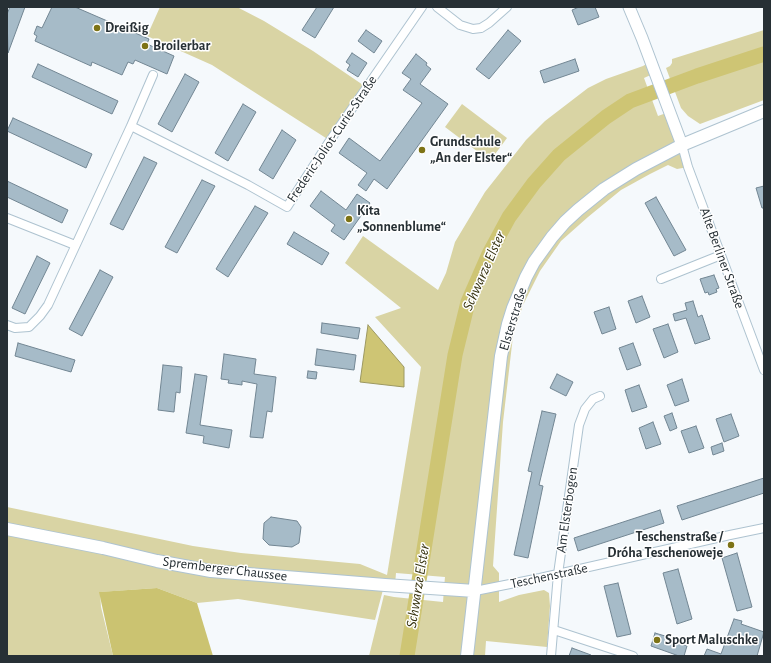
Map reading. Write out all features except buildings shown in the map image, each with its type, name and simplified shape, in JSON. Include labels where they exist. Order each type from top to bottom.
[{"type":"main road","name":"Elsterstraße","points":[[467,656],[501,356],[508,324],[526,277],[534,262],[552,237],[578,210],[604,189],[636,169],[682,145],[764,110]]},
{"type":"main road","name":"Spremberger Chaussee","points":[[7,529],[103,548],[157,562],[212,571],[475,591]]},
{"type":"street","name":"Frederic-Joliot-Curie-Straße","points":[[131,126],[248,185],[287,207],[329,142],[422,7]]},
{"type":"street","points":[[437,7],[460,25],[473,29],[481,28],[489,23],[507,7]]},
{"type":"street","points":[[629,7],[682,145]]},
{"type":"street","points":[[7,325],[15,328],[29,327],[48,305],[131,126],[153,74]]},
{"type":"street","name":"Alte Berliner Straße","points":[[682,145],[764,370]]},
{"type":"street","points":[[7,218],[75,245]]},
{"type":"street","points":[[662,279],[721,255]]},
{"type":"street","name":"Am Elsterbogen","points":[[551,656],[558,574],[581,418],[591,401],[600,396]]},
{"type":"street","name":"Teschenstraße","points":[[475,591],[764,528]]},
{"type":"street","points":[[554,630],[632,656]]},
{"type":"shaded area","points":[[160,7],[237,7],[264,21],[313,51],[366,87],[329,140],[212,65],[147,36]]},
{"type":"shaded area","points":[[764,30],[764,100],[700,124],[688,116],[681,108],[666,68],[672,63],[672,59]]},
{"type":"shaded area","points":[[650,62],[655,73],[644,78],[658,116],[669,112],[688,167],[677,169],[668,165],[621,190],[561,241],[540,271],[523,305],[513,336],[503,422],[493,566],[499,573],[499,602],[519,595],[544,590],[549,593],[550,606],[547,647],[486,641],[485,656],[468,656],[475,591],[496,587],[476,589],[495,413],[505,339],[514,308],[534,262],[525,277],[507,324],[501,356],[474,590],[444,588],[445,577],[396,573],[395,585],[212,569],[157,560],[104,547],[7,528],[7,507],[193,546],[241,553],[360,564],[387,575],[421,367],[375,317],[401,308],[345,263],[363,236],[438,290],[446,273],[455,242],[485,192],[526,140],[545,121],[588,88],[606,79],[643,66]],"holes":[[[650,162],[604,189],[578,210],[553,237],[534,262],[552,236],[577,209],[604,188]]]},
{"type":"shaded area","points":[[462,104],[507,138],[490,161],[445,127]]},
{"type":"shaded area","points":[[368,325],[404,367],[404,387],[360,382]]},
{"type":"shaded area","points":[[7,530],[157,563],[384,586],[375,620],[238,599],[197,603],[157,588],[100,592],[101,607],[113,656],[7,656]]},
{"type":"shaded area","points":[[157,588],[197,603],[213,656],[113,656],[99,592]]},
{"type":"shaded area","points":[[444,589],[474,591],[467,656],[369,656],[384,595],[443,602]]},
{"type":"waterway","name":"Schwarze Elster","points":[[407,656],[455,355],[468,302],[489,254],[509,217],[534,183],[559,155],[606,117],[630,101],[697,76],[764,54]]},
{"type":"place","name":"Dreißig","points":[[97,28]]},
{"type":"place","name":"Broilerbar","points":[[145,46]]},
{"type":"place","name":"Grundschule „An der Elster“","points":[[422,150]]},
{"type":"place","name":"Kita „Sonnenblume“","points":[[349,219]]},
{"type":"place","name":"Teschenstraße / Dróha Teschenoweje","points":[[731,545]]},
{"type":"place","name":"Sport Maluschke","points":[[657,640]]}]
